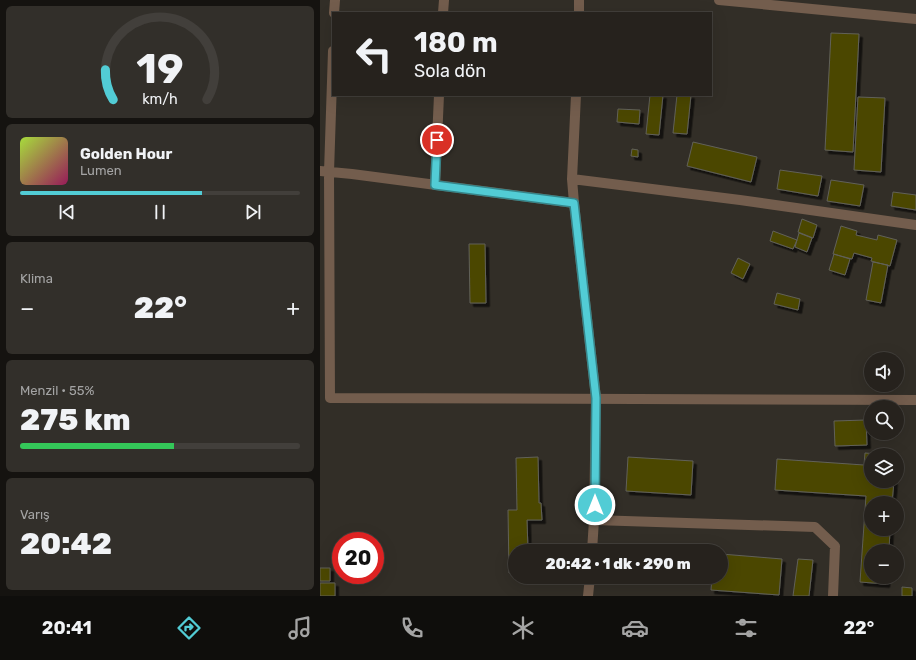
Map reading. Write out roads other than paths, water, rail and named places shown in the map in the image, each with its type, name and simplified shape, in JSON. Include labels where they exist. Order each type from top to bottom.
[{"type":"lane","points":[[334,12],[335,0]]},
{"type":"lane","points":[[443,12],[444,0]]},
{"type":"lane","points":[[579,0],[579,12]]},
{"type":"lane","points":[[719,0],[916,19]]},
{"type":"lane","points":[[332,64],[324,172],[330,398],[916,400]]},
{"type":"lane","points":[[435,185],[439,96]]},
{"type":"lane","points":[[576,96],[572,179],[596,398],[592,544]]},
{"type":"lane","points":[[324,172],[352,174],[574,203]]},
{"type":"lane","points":[[572,179],[740,200],[916,225]]},
{"type":"lane","points":[[594,520],[816,527],[835,546],[833,596]]},
{"type":"lane","points":[[588,596],[589,584]]}]
